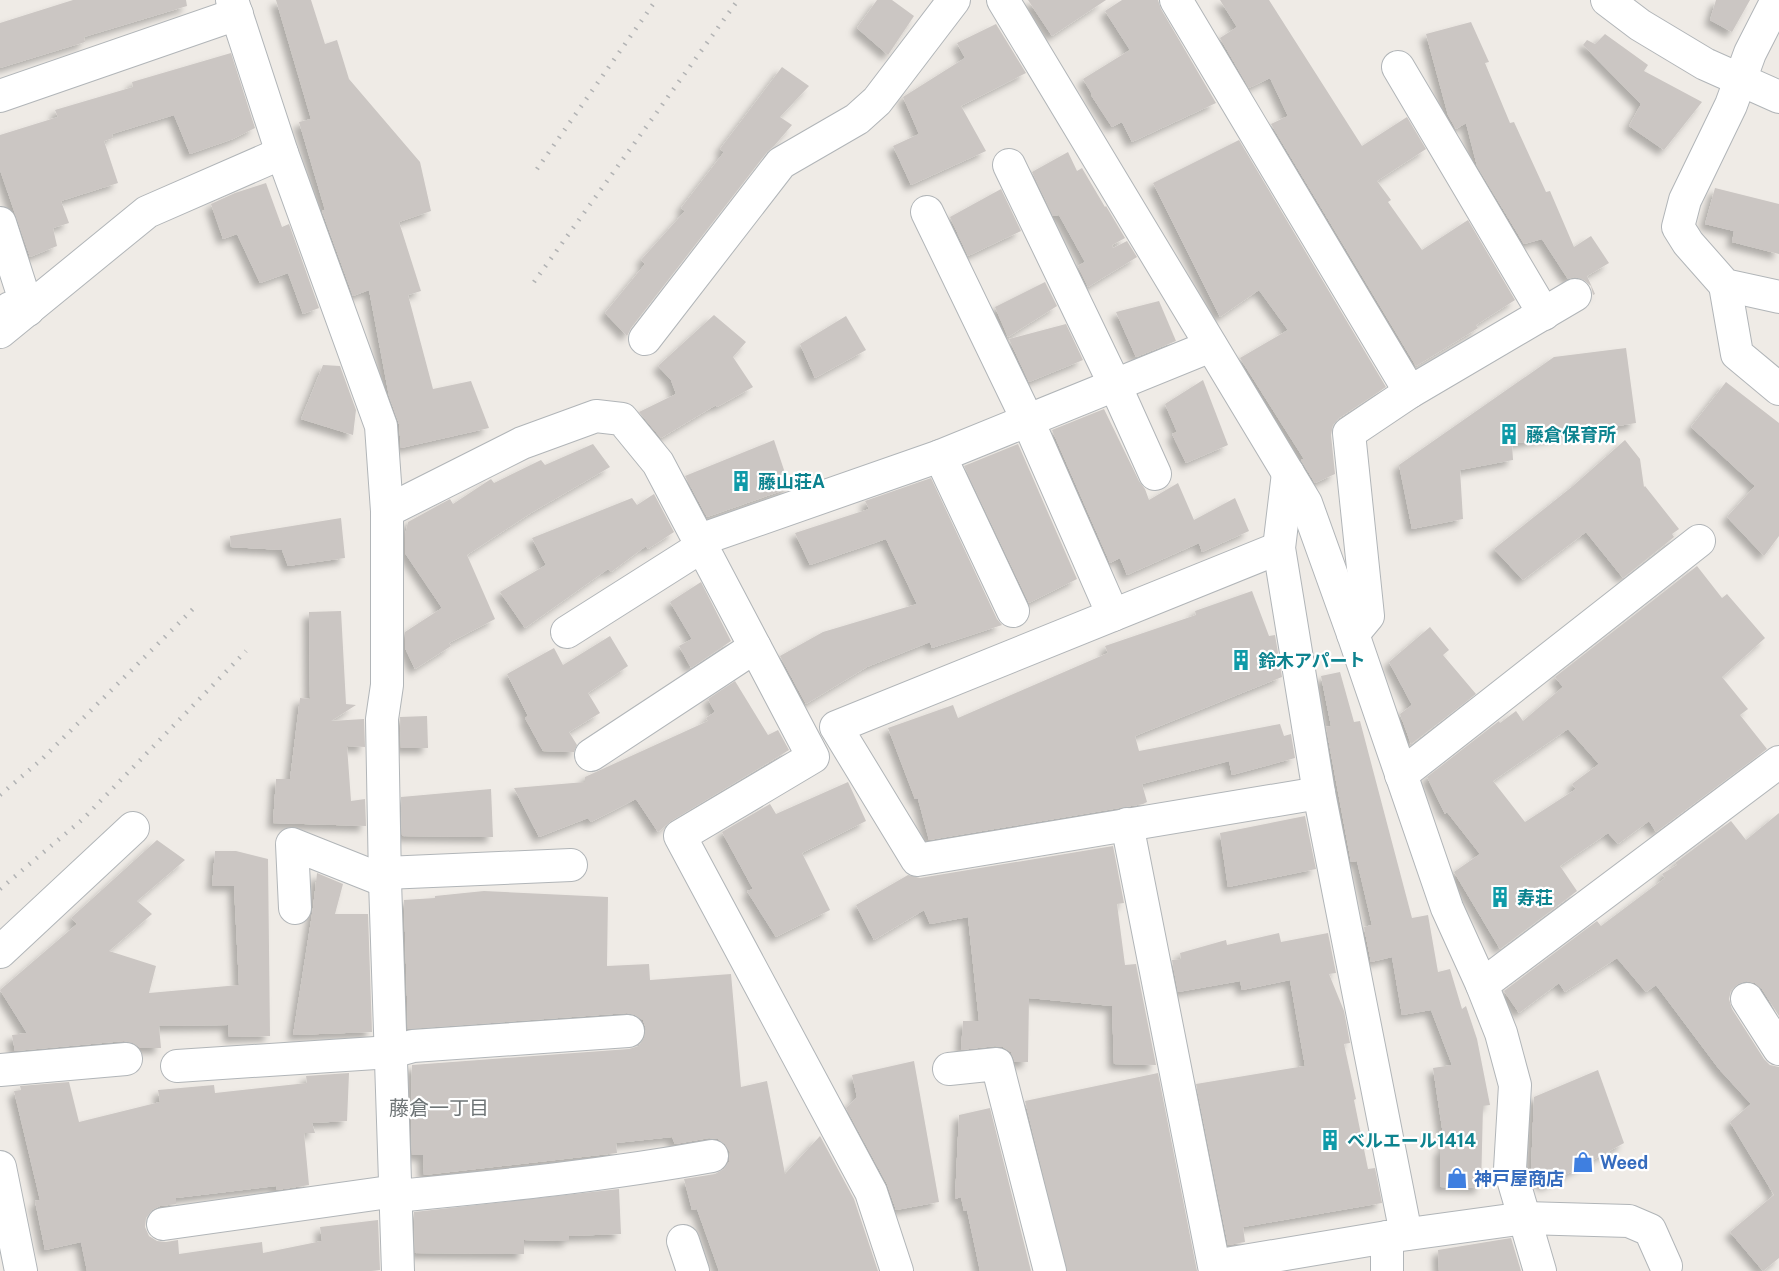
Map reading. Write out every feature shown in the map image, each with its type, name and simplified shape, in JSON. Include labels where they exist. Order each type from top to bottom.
[{"type":"street","points":[[645,339],[781,163],[857,119],[877,101],[954,0]]},
{"type":"street","points":[[1003,0],[1306,503],[1447,908],[1501,1033],[1515,1085],[1510,1169],[1540,1271]]},
{"type":"street","points":[[1176,0],[1410,392]]},
{"type":"street","points":[[1607,0],[1649,31],[1704,64],[1779,97]]},
{"type":"street","points":[[1777,0],[1750,53],[1741,81],[1685,200],[1678,227],[1688,243],[1725,285],[1737,354],[1779,389]]},
{"type":"street","points":[[0,96],[235,7],[282,153],[381,426],[387,511],[387,685],[382,719],[385,877],[398,1271]]},
{"type":"street","points":[[1398,67],[1544,314]]},
{"type":"street","points":[[0,332],[14,308],[147,212],[282,153]]},
{"type":"street","points":[[1009,165],[1155,474]]},
{"type":"street","points":[[927,212],[1028,421],[1113,615]]},
{"type":"street","points":[[0,224],[14,308]]},
{"type":"street","points":[[1725,285],[1779,297]]},
{"type":"street","points":[[1353,634],[1368,616],[1349,433],[1410,392],[1575,295]]},
{"type":"street","points":[[567,632],[701,547],[711,536],[940,456],[1211,346]]},
{"type":"street","points":[[387,511],[522,443],[596,416],[622,419],[658,463],[813,757],[681,836],[871,1192],[897,1271]]},
{"type":"street","points":[[940,456],[1013,611]]},
{"type":"street","points":[[1288,473],[1279,548],[1319,793],[1397,1235],[1387,1271]]},
{"type":"street","points":[[1401,775],[1699,541]]},
{"type":"street","points":[[1279,548],[836,727],[917,860],[1319,793]]},
{"type":"street","points":[[591,755],[755,647]]},
{"type":"street","points":[[1482,985],[1779,762]]},
{"type":"street","points":[[1127,824],[1214,1266],[1397,1235],[1525,1218],[1629,1221],[1650,1230],[1666,1266]]},
{"type":"street","points":[[0,952],[133,828]]},
{"type":"street","points":[[295,908],[292,844],[385,877],[571,865]]},
{"type":"street","points":[[1747,999],[1779,1048]]},
{"type":"street","points":[[177,1066],[391,1052],[413,1046],[628,1030]]},
{"type":"street","points":[[0,1070],[126,1059]]},
{"type":"street","points":[[949,1068],[998,1064],[1050,1271]]},
{"type":"street","points":[[163,1224],[382,1193],[396,1196],[528,1184],[712,1156]]},
{"type":"street","points":[[0,1167],[21,1271]]},
{"type":"street","points":[[682,1241],[693,1271]]},
{"type":"building","points":[[73,0],[186,0],[187,6],[84,37],[85,42],[0,68],[0,23]]},
{"type":"building","points":[[276,0],[311,0],[325,44],[337,40],[349,79],[420,162],[431,211],[399,222],[421,291],[408,295],[433,389],[471,381],[489,428],[401,448],[399,424],[389,396],[369,290],[353,296],[322,211],[325,210],[299,122],[311,119]]},
{"type":"building","points":[[877,0],[892,0],[914,16],[888,55],[857,28]]},
{"type":"building","points":[[1028,0],[1106,0],[1052,36]]},
{"type":"building","points":[[1122,0],[1158,0],[1161,9],[1216,103],[1132,142],[1122,122],[1112,127],[1083,79],[1130,50],[1105,11]]},
{"type":"building","points":[[1220,0],[1269,0],[1362,146],[1407,117],[1426,149],[1377,181],[1391,200],[1388,202],[1422,250],[1468,220],[1515,300],[1476,325],[1478,328],[1416,366],[1271,124],[1288,116],[1270,78],[1249,88],[1220,38],[1237,27]]},
{"type":"building","points":[[1716,0],[1750,0],[1732,32],[1710,20]]},
{"type":"building","points":[[1471,22],[1489,62],[1485,63],[1510,123],[1514,122],[1546,192],[1550,191],[1574,247],[1591,236],[1609,263],[1587,276],[1595,294],[1593,295],[1591,286],[1584,280],[1575,277],[1568,279],[1542,239],[1524,244],[1477,166],[1466,123],[1456,129],[1448,115],[1426,34]]},
{"type":"building","points":[[996,24],[1026,73],[961,106],[986,151],[911,185],[893,146],[919,134],[903,97],[965,58],[957,43]]},
{"type":"building","points":[[1605,34],[1648,65],[1644,71],[1702,102],[1664,150],[1629,126],[1641,104],[1583,45],[1587,40],[1595,44]]},
{"type":"building","points":[[231,53],[255,128],[233,139],[190,154],[174,115],[112,134],[113,138],[104,141],[118,183],[61,201],[69,223],[53,228],[57,246],[30,257],[0,170],[0,135],[58,117],[55,110],[133,87],[132,82]]},
{"type":"building","points":[[782,67],[809,86],[780,117],[792,125],[767,152],[627,336],[605,313],[645,264],[641,260],[685,211],[681,208],[724,152],[720,149]]},
{"type":"building","points":[[1239,140],[1386,387],[1339,418],[1333,425],[1331,435],[1335,474],[1315,483],[1301,460],[1304,459],[1240,358],[1288,330],[1259,290],[1220,317],[1153,183]]},
{"type":"building","points":[[1068,152],[1077,171],[1082,168],[1125,238],[1112,245],[1113,248],[1127,241],[1137,257],[1088,287],[1078,266],[1085,262],[1059,215],[1053,216],[1032,172]]},
{"type":"building","points":[[266,183],[282,227],[289,224],[319,308],[303,314],[288,273],[260,283],[237,234],[223,239],[211,204]]},
{"type":"building","points":[[1715,188],[1779,204],[1779,254],[1732,242],[1734,231],[1705,224]]},
{"type":"building","points":[[1001,189],[1021,231],[968,256],[950,217]]},
{"type":"building","points":[[1045,282],[1057,306],[1008,337],[995,307]]},
{"type":"building","points":[[1159,301],[1176,341],[1136,357],[1116,312]]},
{"type":"building","points":[[714,315],[746,342],[733,357],[753,387],[717,407],[716,405],[661,438],[639,412],[676,394],[671,380],[658,366]]},
{"type":"building","points":[[846,316],[866,350],[815,378],[800,344]]},
{"type":"building","points":[[1066,324],[1083,360],[1029,382],[1009,339]]},
{"type":"building","name":"藤倉保育所","points":[[1626,348],[1636,423],[1512,444],[1513,460],[1460,470],[1463,519],[1412,529],[1399,465],[1554,357]]},
{"type":"building","points":[[323,365],[340,366],[356,410],[353,435],[301,419]]},
{"type":"building","points":[[1203,380],[1228,445],[1186,463],[1172,434],[1177,432],[1165,404]]},
{"type":"building","points":[[1726,382],[1779,423],[1779,536],[1764,556],[1727,517],[1755,486],[1691,427]]},
{"type":"building","points":[[1104,409],[1149,500],[1178,483],[1194,520],[1235,498],[1249,531],[1202,552],[1199,543],[1127,575],[1120,558],[1110,563],[1052,430]]},
{"type":"building","name":"藤山荘A","points":[[774,440],[790,488],[707,517],[685,476]]},
{"type":"building","points":[[1625,440],[1640,459],[1644,487],[1679,529],[1672,534],[1674,537],[1623,578],[1586,532],[1523,580],[1494,549],[1573,486]]},
{"type":"building","points":[[593,444],[610,467],[531,513],[467,555],[495,619],[449,643],[451,646],[415,669],[405,648],[405,632],[442,608],[405,553],[408,522],[450,499],[453,504],[491,479],[494,483],[541,460],[545,465]]},
{"type":"building","points":[[1018,444],[1077,579],[1029,603],[964,466]]},
{"type":"building","points":[[931,478],[997,619],[1002,625],[932,648],[930,642],[867,667],[806,704],[780,656],[823,632],[917,604],[886,539],[810,565],[795,533],[869,509],[865,501]]},
{"type":"building","points":[[654,494],[674,532],[648,549],[646,546],[611,572],[608,569],[525,628],[500,592],[546,565],[532,538],[632,498],[637,505]]},
{"type":"building","points":[[341,518],[345,558],[288,566],[282,550],[231,547],[230,536]]},
{"type":"building","points":[[1697,566],[1722,598],[1727,594],[1765,638],[1722,677],[1748,709],[1740,715],[1767,749],[1656,832],[1649,821],[1618,844],[1608,833],[1560,866],[1577,891],[1500,949],[1454,872],[1480,854],[1447,812],[1445,814],[1427,777],[1499,721],[1500,723],[1516,711],[1523,721],[1563,687],[1555,677]],"holes":[[[1568,729],[1599,764],[1572,784],[1576,789],[1525,822],[1493,781]]]},
{"type":"building","points":[[701,582],[731,641],[691,668],[679,646],[692,639],[670,602]]},
{"type":"building","points":[[1252,591],[1269,636],[1275,635],[1282,677],[1135,736],[1139,751],[1280,724],[1284,736],[1291,734],[1295,758],[1232,775],[1229,761],[1142,784],[1147,802],[1143,804],[929,840],[918,799],[915,799],[888,728],[953,705],[958,718],[1108,653],[1105,646],[1196,615],[1195,611]]},
{"type":"building","points":[[341,611],[346,704],[356,705],[331,721],[364,719],[365,747],[347,746],[351,801],[365,799],[366,826],[273,823],[276,779],[290,779],[300,698],[310,699],[309,612]]},
{"type":"building","points":[[1430,627],[1449,650],[1443,655],[1476,694],[1411,744],[1400,714],[1412,705],[1389,662]]},
{"type":"building","points":[[610,636],[628,666],[588,693],[600,713],[569,732],[577,745],[574,752],[543,751],[525,718],[528,716],[507,674],[554,648],[563,665]]},
{"type":"building","points":[[1340,672],[1354,722],[1360,721],[1412,918],[1428,915],[1438,972],[1450,969],[1462,1009],[1466,1006],[1477,1039],[1490,1105],[1483,1106],[1481,1188],[1440,1187],[1440,1148],[1445,1148],[1433,1068],[1452,1065],[1431,1010],[1402,1015],[1392,957],[1371,962],[1364,927],[1372,925],[1357,861],[1351,862],[1326,727],[1331,726],[1321,676]]},
{"type":"building","points":[[735,681],[768,735],[778,730],[789,750],[671,821],[658,832],[636,799],[591,822],[588,818],[539,837],[514,788],[585,782],[585,777],[708,721],[706,718],[715,712],[708,699]]},
{"type":"building","points":[[427,716],[428,748],[401,748],[400,717]]},
{"type":"building","points":[[848,782],[866,821],[802,853],[830,910],[776,937],[747,891],[753,889],[722,832],[770,804],[776,814]]},
{"type":"building","points":[[491,789],[493,837],[402,836],[401,797]]},
{"type":"building","points":[[1779,813],[1779,1016],[1762,989],[1755,983],[1746,981],[1738,984],[1731,990],[1729,999],[1732,1009],[1764,1059],[1770,1065],[1779,1067],[1779,1258],[1763,1271],[1730,1232],[1774,1195],[1730,1122],[1751,1104],[1719,1069],[1656,985],[1646,992],[1617,958],[1565,992],[1559,983],[1519,1013],[1504,991],[1597,921],[1601,926],[1665,878],[1662,874],[1677,865],[1675,863],[1731,821],[1746,840]]},
{"type":"building","points":[[1305,816],[1316,869],[1228,887],[1220,833]]},
{"type":"building","points":[[157,840],[185,860],[137,901],[152,914],[109,951],[156,966],[149,993],[239,985],[234,886],[212,886],[215,851],[236,851],[268,859],[270,1036],[229,1037],[228,1025],[159,1026],[161,1048],[141,1048],[124,1041],[15,1051],[12,1035],[27,1033],[0,990],[77,924],[71,918]]},
{"type":"building","points":[[1113,846],[1124,903],[1117,904],[1125,965],[1136,964],[1156,1065],[1114,1064],[1112,1006],[1029,998],[1028,1062],[1015,1062],[1011,1052],[1003,1047],[961,1050],[963,1021],[979,1021],[968,917],[930,924],[924,910],[874,940],[856,905],[908,875],[920,878]]},
{"type":"building","points":[[317,873],[343,884],[335,914],[368,914],[372,1032],[293,1035]]},
{"type":"building","points":[[484,891],[608,897],[607,966],[649,964],[650,980],[731,974],[741,1087],[767,1081],[785,1174],[820,1136],[854,1199],[878,1271],[719,1271],[697,1209],[692,1210],[684,1179],[715,1174],[724,1169],[729,1162],[730,1152],[718,1139],[709,1138],[675,1144],[672,1137],[616,1143],[617,1153],[424,1175],[423,1155],[412,1155],[412,1065],[629,1049],[639,1046],[646,1029],[643,1020],[627,1013],[408,1029],[404,900]]},
{"type":"building","points":[[1279,933],[1281,942],[1328,933],[1336,973],[1329,974],[1344,1011],[1350,1043],[1344,1044],[1356,1099],[1354,1100],[1368,1169],[1375,1168],[1382,1203],[1243,1227],[1245,1242],[1228,1245],[1196,1084],[1305,1066],[1290,980],[1242,990],[1240,981],[1178,992],[1172,960],[1181,959],[1180,953],[1226,940],[1227,945]]},
{"type":"building","points":[[914,1061],[939,1202],[896,1210],[887,1184],[846,1108],[857,1097],[852,1075]]},
{"type":"building","points":[[1598,1070],[1624,1143],[1545,1186],[1531,1171],[1534,1097]]},
{"type":"building","points":[[349,1073],[347,1121],[312,1123],[315,1133],[304,1133],[309,1185],[277,1190],[276,1186],[176,1198],[176,1204],[160,1206],[152,1210],[146,1218],[145,1227],[149,1236],[157,1241],[178,1240],[179,1254],[262,1242],[263,1253],[322,1241],[320,1227],[378,1220],[380,1270],[87,1271],[81,1242],[45,1250],[35,1201],[40,1200],[14,1091],[21,1090],[20,1086],[69,1082],[79,1122],[160,1102],[158,1090],[214,1085],[215,1093],[307,1083],[306,1076]]},
{"type":"building","points":[[1158,1073],[1197,1271],[1067,1271],[1025,1101]]},
{"type":"building","points":[[990,1108],[1031,1271],[980,1271],[967,1210],[964,1211],[961,1197],[955,1199],[959,1115]]},
{"type":"building","points":[[619,1189],[621,1234],[569,1236],[569,1241],[524,1240],[524,1254],[415,1253],[414,1212]]},
{"type":"building","points":[[1511,1238],[1521,1271],[1439,1271],[1438,1250]]},
{"type":"railway","points":[[537,169],[656,0]]},
{"type":"railway","points":[[534,282],[738,0]]},
{"type":"railway","points":[[0,795],[41,760],[194,608]]},
{"type":"railway","points":[[0,889],[83,819],[246,651]]},
{"type":"place","name":"藤倉保育所","points":[[1509,434]]},
{"type":"place","name":"藤山荘A","points":[[741,481]]},
{"type":"place","name":"鈴木アパート","points":[[1241,660]]},
{"type":"place","name":"寿荘","points":[[1500,897]]},
{"type":"place","name":"ベルエール1414","points":[[1330,1140]]},
{"type":"place","name":"Weed","points":[[1583,1162]]},
{"type":"place","name":"神戸屋商店","points":[[1457,1178]]},
{"type":"district","name":"藤倉一丁目","points":[[439,1108]]}]
